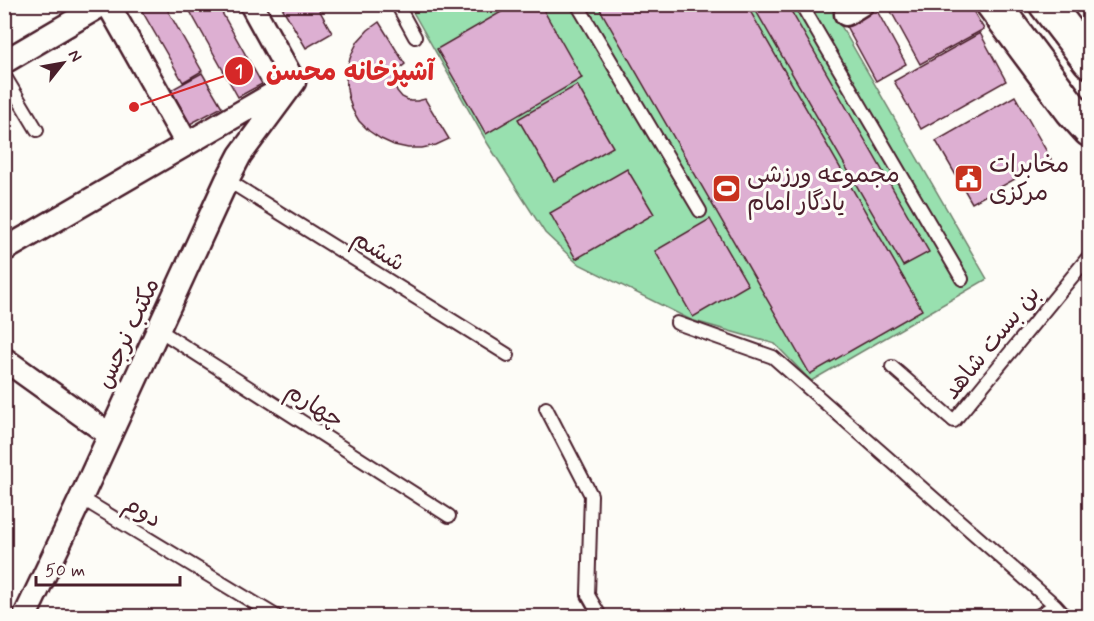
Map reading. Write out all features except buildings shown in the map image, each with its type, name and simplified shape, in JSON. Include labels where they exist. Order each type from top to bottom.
[{"type":"main road","points":[[993,4],[1081,120]]},
{"type":"main road","points":[[1046,4],[1089,61]]},
{"type":"street","points":[[4,62],[103,4]]},
{"type":"street","points":[[108,4],[187,144]]},
{"type":"street","points":[[4,250],[294,82],[251,4]]},
{"type":"street","name":"مکتب نرجس","points":[[25,616],[227,180],[240,155],[294,82]]},
{"type":"street","points":[[220,125],[237,135],[240,141],[240,155]]},
{"type":"street","points":[[4,359],[110,435]]},
{"type":"lane","points":[[397,4],[415,37]]},
{"type":"lane","points":[[577,4],[700,211]]},
{"type":"lane","points":[[801,4],[962,279]]},
{"type":"lane","points":[[4,75],[37,130]]},
{"type":"lane","name":"ششم","points":[[227,180],[508,355]]},
{"type":"lane","name":"بن بست شاهد","points":[[892,367],[954,421],[1089,255]]},
{"type":"lane","points":[[677,323],[773,357],[1065,616]]},
{"type":"lane","name":"چهارم","points":[[159,330],[449,516]]},
{"type":"lane","points":[[546,408],[591,495],[588,595],[600,616]]},
{"type":"lane","name":"دوم","points":[[81,498],[276,616]]},
{"type":"lane","points":[[1038,616],[1054,605]]},
{"type":"green space","name":"مجموعه ورزشی یادگار امام","points":[[409,5],[829,5],[987,279],[811,381],[775,344],[691,320],[577,263],[545,233],[488,144]]},
{"type":"place","name":"آشپزخانه محسن","points":[[134,107]]},
{"type":"place","name":"مخابرات مرکزی","points":[[968,178]]},
{"type":"place","name":"مجموعه ورزشی یادگار امام","points":[[726,188]]}]
